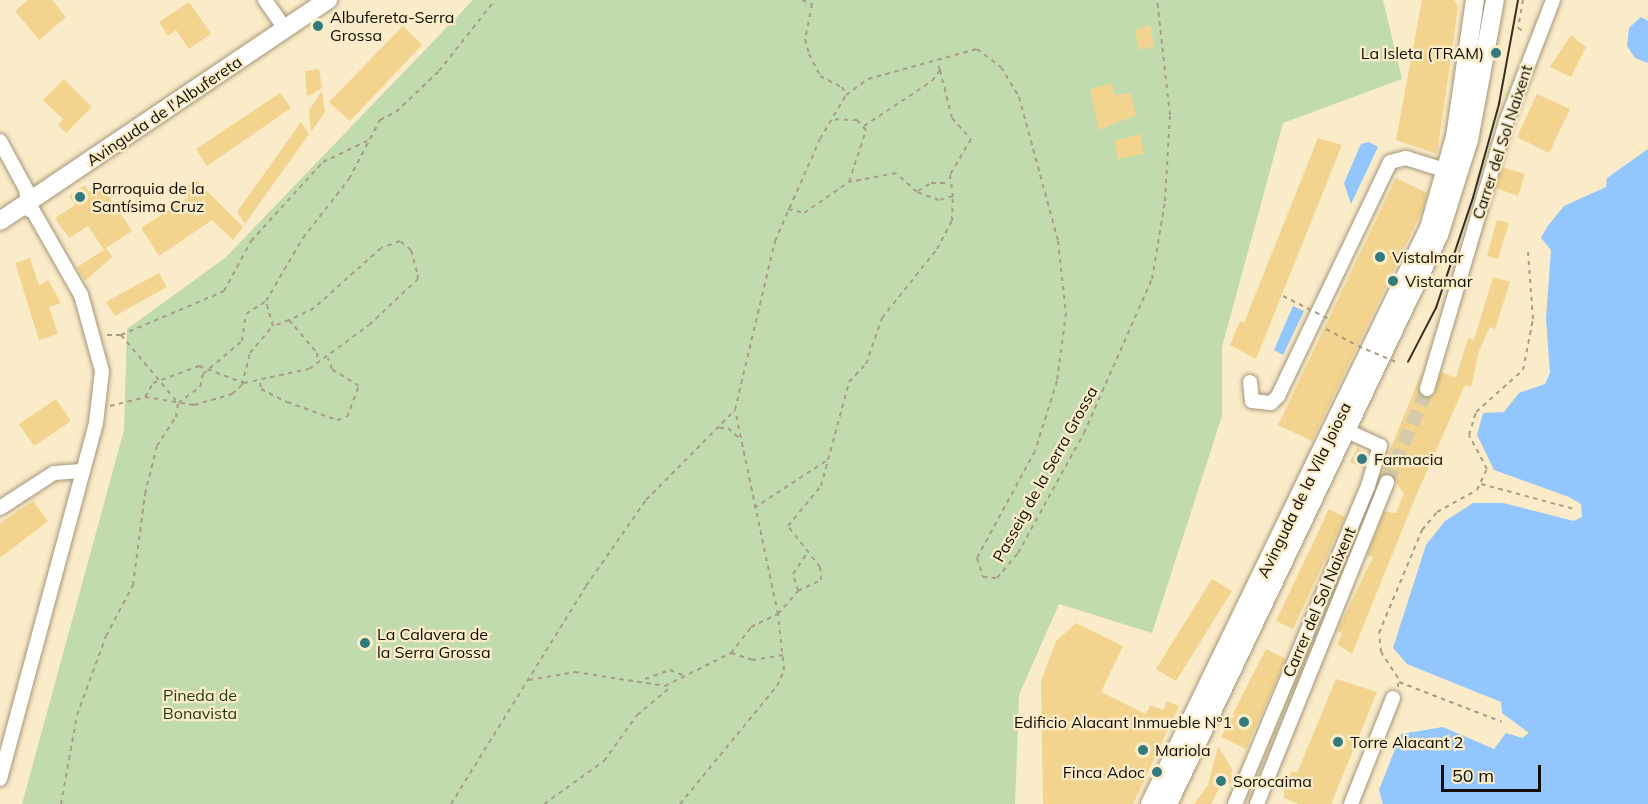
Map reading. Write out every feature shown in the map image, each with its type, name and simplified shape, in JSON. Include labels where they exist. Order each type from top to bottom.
[{"type":"main road","name":"Avinguda de l'Albufereta","points":[[0,221],[328,0]]},
{"type":"main road","name":"Avinguda de la Vila Joiosa","points":[[1453,173],[1475,0]]},
{"type":"main road","name":"Avinguda de la Vila Joiosa","points":[[1168,804],[1342,427],[1453,173],[1495,0]]},
{"type":"main road","name":"Avinguda de la Vila Joiosa","points":[[1150,804],[1342,427]]},
{"type":"street","points":[[265,0],[285,29]]},
{"type":"street","name":"Carrer del Sol Naixent","points":[[1428,389],[1506,122],[1553,0]]},
{"type":"street","points":[[0,141],[28,202],[32,225],[92,329],[102,371],[99,408],[0,779]]},
{"type":"street","points":[[1251,382],[1252,401],[1271,403],[1278,396],[1390,162],[1406,158],[1453,173]]},
{"type":"street","name":"Carrer del Sol Naixent","points":[[1235,804],[1368,486],[1380,446],[1342,427]]},
{"type":"street","points":[[0,508],[54,473],[82,471]]},
{"type":"street","name":"Carrer del Sol Naixent","points":[[1257,804],[1387,483]]},
{"type":"street","points":[[1351,804],[1394,698]]},
{"type":"path","points":[[178,403],[200,387],[199,379],[242,341],[246,314],[266,301],[369,141],[380,120],[401,108],[456,53],[495,0]]},
{"type":"path","points":[[802,0],[812,4],[804,39],[809,54],[820,76],[842,87],[846,95]]},
{"type":"path","name":"Passeig de la Serra Grossa","points":[[937,61],[986,52],[1014,87],[1058,241],[1066,313],[1057,381],[1035,451],[979,551],[977,568],[988,579],[1006,571],[1084,434],[1152,279],[1165,201],[1170,115],[1157,0]]},
{"type":"path","points":[[1522,40],[1525,32],[1518,28],[1523,0]]},
{"type":"path","points":[[544,804],[604,761],[637,715],[674,684],[731,653],[751,627],[778,614],[798,591],[821,580],[820,567],[806,555],[788,526],[817,492],[830,458],[849,382],[866,364],[893,299],[938,249],[952,221],[953,196],[949,183],[971,139],[952,118],[937,61],[868,79],[846,95],[832,119],[775,242],[735,410],[778,614],[784,655],[777,686],[680,804]]},
{"type":"path","points":[[864,126],[940,70]]},
{"type":"path","points":[[832,119],[841,116],[864,126]]},
{"type":"path","points":[[849,182],[867,139],[864,126]]},
{"type":"path","points":[[92,329],[121,335],[224,291],[251,241],[323,162],[369,141]]},
{"type":"path","points":[[789,209],[804,213],[849,182],[896,173],[917,192],[939,200],[953,196]]},
{"type":"path","points":[[917,192],[931,183],[949,183]]},
{"type":"path","points":[[99,408],[145,397],[178,403],[212,402],[232,394],[242,386],[240,380],[250,353],[273,326],[314,308],[388,244],[400,241],[406,246],[417,279],[328,357],[318,361],[309,369],[260,383],[240,380],[199,366],[161,380],[145,397]]},
{"type":"path","points":[[1502,722],[1400,682],[1381,652],[1379,633],[1422,530],[1437,512],[1480,483],[1487,468],[1469,435],[1476,412],[1523,370],[1533,319],[1528,252]]},
{"type":"path","points":[[1283,296],[1329,319],[1326,329],[1358,346],[1401,363]]},
{"type":"path","points":[[266,301],[273,326]]},
{"type":"path","points":[[289,320],[317,352],[318,361]]},
{"type":"path","points":[[61,804],[80,706],[135,576],[144,494],[157,446],[176,417],[178,403],[121,335]]},
{"type":"path","points":[[260,383],[261,389],[287,402],[337,420],[347,417],[359,386],[332,369],[328,357]]},
{"type":"path","points":[[451,804],[646,500],[735,410]]},
{"type":"path","points":[[716,429],[728,428],[740,440]]},
{"type":"path","points":[[754,508],[830,458]]},
{"type":"path","points":[[1480,483],[1574,509]]},
{"type":"path","points":[[798,591],[793,574],[806,555]]},
{"type":"path","points":[[731,653],[752,660],[784,655]]},
{"type":"path","points":[[644,680],[670,670],[687,677]]},
{"type":"path","points":[[529,680],[575,672],[674,684]]},
{"type":"path","points":[[1394,698],[1400,682]]},
{"type":"green space","name":"Pineda de Bonavista","points":[[473,0],[1383,0],[1402,79],[1283,123],[1222,347],[1222,416],[1152,633],[1059,604],[1019,695],[1015,804],[22,804],[124,430],[127,329],[225,258]]},
{"type":"water","points":[[1641,17],[1648,21],[1648,63],[1635,58],[1627,46],[1629,28]]},
{"type":"water","points":[[1369,142],[1378,147],[1351,204],[1344,183],[1361,144]]},
{"type":"water","points":[[1648,149],[1648,804],[1383,804],[1379,790],[1401,734],[1443,727],[1494,749],[1506,733],[1522,738],[1529,733],[1502,713],[1501,702],[1407,664],[1393,648],[1426,545],[1445,521],[1473,503],[1503,503],[1574,521],[1582,517],[1581,504],[1569,497],[1494,470],[1477,435],[1483,413],[1504,412],[1519,393],[1545,384],[1550,373],[1546,319],[1551,250],[1541,238],[1547,227],[1564,206],[1606,187],[1607,178]]},
{"type":"water","points":[[1293,306],[1304,311],[1283,355],[1274,350]]},
{"type":"building","points":[[28,0],[52,0],[66,17],[39,40],[15,11]]},
{"type":"building","points":[[1422,0],[1454,0],[1458,7],[1437,154],[1396,140]]},
{"type":"building","points":[[189,2],[211,34],[189,49],[176,30],[168,36],[159,22]]},
{"type":"building","points":[[1150,25],[1154,46],[1139,50],[1135,30]]},
{"type":"building","points":[[403,26],[422,45],[350,121],[329,102]]},
{"type":"building","points":[[1571,35],[1586,47],[1571,77],[1550,67]]},
{"type":"building","points":[[319,69],[322,88],[307,97],[305,71]]},
{"type":"building","points":[[64,79],[92,107],[66,133],[58,125],[63,119],[43,100]]},
{"type":"building","points":[[1112,83],[1114,95],[1130,93],[1137,115],[1099,130],[1090,90]]},
{"type":"building","points":[[322,91],[325,112],[311,132],[309,110]]},
{"type":"building","points":[[280,93],[291,108],[207,166],[196,149]]},
{"type":"building","points":[[1537,94],[1570,109],[1549,153],[1517,137]]},
{"type":"building","points":[[301,122],[309,134],[245,224],[237,212]]},
{"type":"building","points":[[1140,134],[1144,154],[1118,159],[1114,141]]},
{"type":"building","points":[[1318,138],[1342,145],[1256,359],[1230,345],[1240,321],[1244,323]]},
{"type":"building","points":[[1502,167],[1525,174],[1518,196],[1496,188]]},
{"type":"building","name":"Vistalmar","points":[[1396,178],[1427,193],[1423,209],[1312,441],[1278,425]]},
{"type":"building","points":[[195,179],[243,227],[233,240],[212,220],[159,256],[141,228],[189,197],[183,191]]},
{"type":"building","points":[[101,184],[132,231],[106,248],[112,257],[85,281],[77,267],[104,250],[88,226],[69,238],[55,218],[75,205],[69,196],[85,185],[89,192]]},
{"type":"building","points":[[1497,220],[1509,223],[1498,259],[1487,256]]},
{"type":"building","points":[[30,258],[39,286],[48,280],[61,303],[49,307],[58,334],[39,340],[15,263]]},
{"type":"building","points":[[159,273],[167,287],[115,316],[106,302]]},
{"type":"building","points":[[1493,277],[1510,282],[1495,329],[1490,327],[1479,351],[1471,387],[1465,385],[1415,498],[1352,654],[1337,644],[1342,633],[1337,631],[1373,557],[1367,555],[1384,512],[1396,513],[1404,494],[1391,474],[1380,476],[1385,462],[1422,372],[1418,391],[1425,398],[1434,395],[1441,372],[1456,378],[1468,338],[1474,340]]},
{"type":"building","points":[[56,399],[71,421],[34,446],[19,424]]},
{"type":"building","name":"Farmacia","points":[[1357,448],[1368,454],[1364,469],[1350,462]]},
{"type":"building","points":[[33,501],[48,521],[0,558],[0,523]]},
{"type":"building","points":[[1329,509],[1345,517],[1293,629],[1276,621]]},
{"type":"building","points":[[1212,579],[1232,591],[1176,681],[1156,669]]},
{"type":"building","points":[[1076,623],[1123,646],[1101,692],[1146,714],[1150,705],[1163,710],[1167,701],[1179,706],[1133,804],[1043,804],[1041,681],[1056,641]]},
{"type":"building","points":[[1266,649],[1286,659],[1246,749],[1221,737]]},
{"type":"building","name":"Torre Alacant 2","points":[[1336,679],[1377,692],[1331,804],[1299,804],[1284,798],[1284,790],[1292,771],[1297,773]]},
{"type":"building","name":"Sorocaima","points":[[1218,746],[1232,769],[1231,783],[1220,787],[1211,804],[1194,804],[1208,785]]},
{"type":"tunnel","points":[[1387,482],[1427,389]]},
{"type":"tram line","points":[[1408,362],[1436,308],[1473,198],[1499,104],[1518,0]]},
{"type":"place","name":"Albufereta-Serra Grossa","points":[[318,26]]},
{"type":"place","name":"La Isleta (TRAM)","points":[[1496,53]]},
{"type":"place","name":"Parroquia de la Santísima Cruz","points":[[80,197]]},
{"type":"place","name":"Vistalmar","points":[[1380,257]]},
{"type":"place","name":"Vistamar","points":[[1393,281]]},
{"type":"place","name":"Farmacia","points":[[1362,459]]},
{"type":"place","name":"La Calavera de la Serra Grossa","points":[[365,643]]},
{"type":"place","name":"Edificio Alacant Inmueble N°1","points":[[1244,722]]},
{"type":"place","name":"Torre Alacant 2","points":[[1338,742]]},
{"type":"place","name":"Mariola","points":[[1143,750]]},
{"type":"place","name":"Finca Adoc","points":[[1157,772]]},
{"type":"place","name":"Sorocaima","points":[[1221,781]]}]
